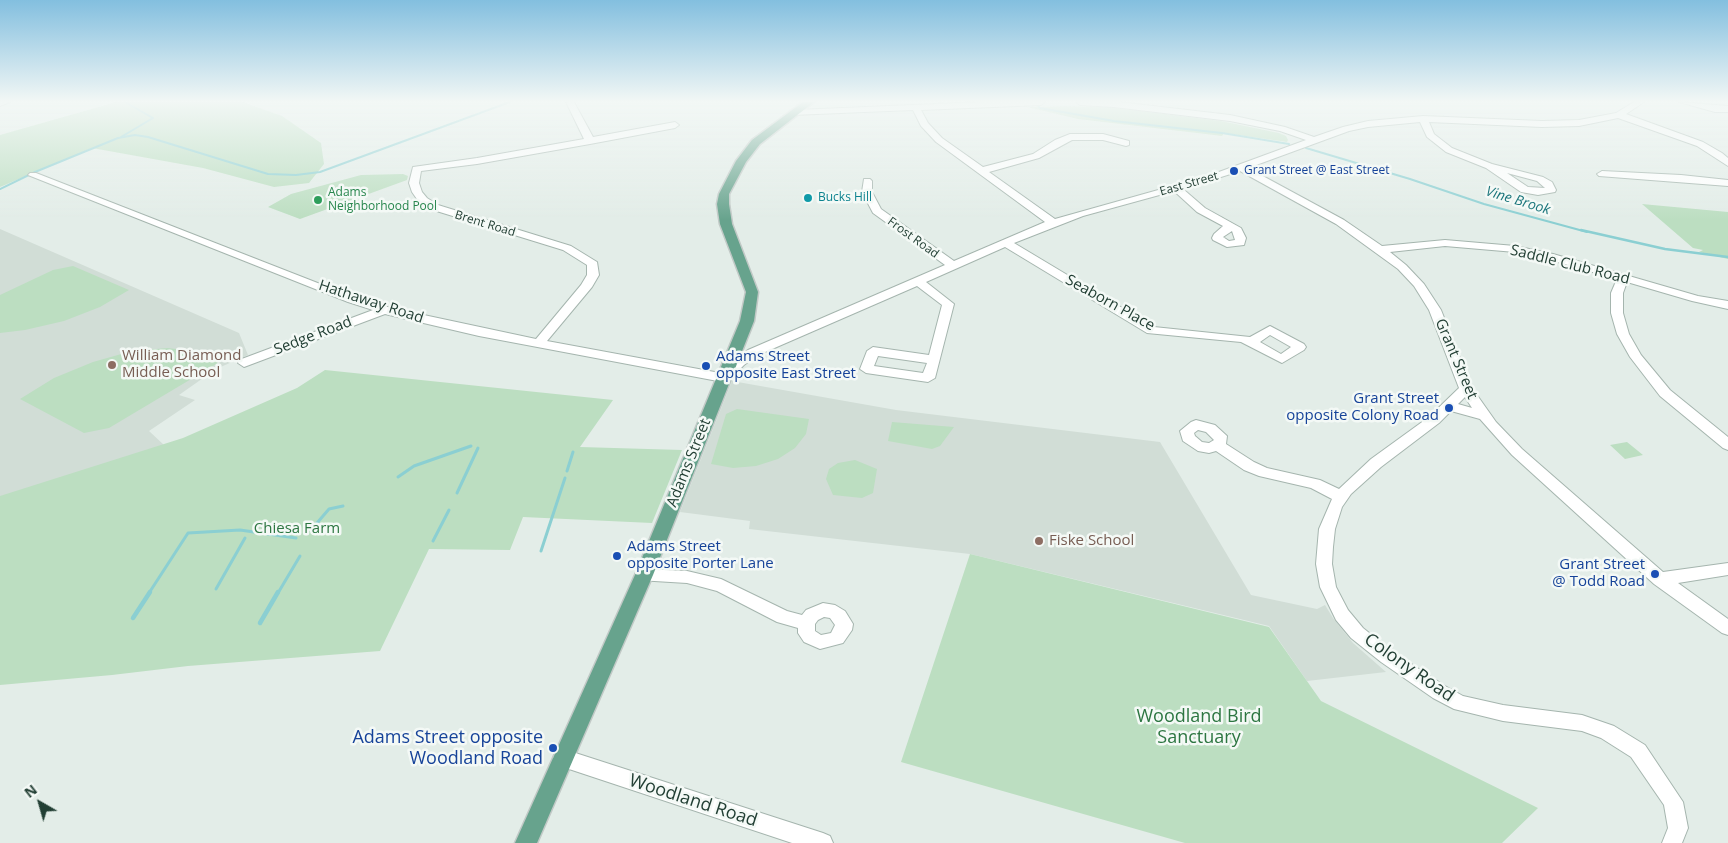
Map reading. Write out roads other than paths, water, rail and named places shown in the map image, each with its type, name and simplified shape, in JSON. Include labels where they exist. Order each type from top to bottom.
[{"type":"main road","name":"Adams Street","points":[[526,843],[644,575],[747,319],[752,292],[726,224],[723,204],[724,194],[748,151],[757,141]]},
{"type":"street","name":"Brent Road","points":[[539,343],[586,287],[593,275],[593,264],[567,248],[434,207],[423,200],[417,192],[414,183],[416,169],[477,161],[588,141]]},
{"type":"street","points":[[941,141],[1053,223]]},
{"type":"street","points":[[981,171],[1036,156],[1060,141]]},
{"type":"street","points":[[1120,141],[1126,143]]},
{"type":"street","name":"East Street","points":[[723,378],[739,362],[755,351],[1053,223],[1242,168],[1310,141]]},
{"type":"street","points":[[1437,141],[1441,145],[1489,166],[1540,179],[1549,184],[1551,190],[1538,192],[1526,190],[1489,166]]},
{"type":"street","points":[[1693,141],[1719,155],[1728,163]]},
{"type":"street","name":"Grant Street","points":[[1242,168],[1340,222],[1402,267],[1425,294],[1444,329],[1466,389],[1484,416],[1517,452],[1660,579],[1728,628]]},
{"type":"street","points":[[1602,174],[1666,177],[1728,183]]},
{"type":"street","name":"Hathaway Road","points":[[33,175],[352,300],[384,310],[539,343],[723,378]]},
{"type":"street","name":"Frost Road","points":[[867,181],[867,192],[878,211],[953,266]]},
{"type":"street","points":[[1177,188],[1199,208],[1228,225]]},
{"type":"street","name":"Seaborn Place","points":[[1007,243],[1151,330],[1238,338],[1252,342]]},
{"type":"street","name":"Saddle Club Road","points":[[1379,250],[1445,243],[1490,246],[1549,256],[1696,299],[1728,305]]},
{"type":"street","points":[[1623,278],[1616,293],[1617,313],[1623,334],[1636,357],[1665,392],[1728,445]]},
{"type":"street","points":[[918,281],[948,304],[934,360],[928,378],[866,369],[873,351],[934,360]]},
{"type":"street","name":"Sedge Road","points":[[244,363],[384,310]]},
{"type":"street","points":[[738,342],[755,351]]},
{"type":"street","name":"Colony Road","points":[[1466,389],[1434,420],[1376,463],[1346,490],[1341,497],[1335,506],[1327,529],[1324,564],[1328,587],[1342,615],[1350,626],[1387,657],[1439,692],[1460,703],[1503,713],[1582,723],[1626,742],[1638,751],[1673,802],[1678,828],[1672,843]]},
{"type":"street","points":[[1449,406],[1484,416]]},
{"type":"street","points":[[1218,445],[1254,468],[1315,484],[1341,497]]},
{"type":"street","points":[[1660,579],[1728,569]]},
{"type":"street","points":[[644,575],[687,577],[722,586],[783,617],[806,623]]},
{"type":"street","name":"Woodland Road","points":[[563,758],[823,843]]},
{"type":"waterway","points":[[0,189],[35,172],[110,141]]},
{"type":"waterway","points":[[162,141],[268,174],[296,175],[320,172],[403,141]]},
{"type":"waterway","name":"Vine Brook","points":[[1273,141],[1289,144]]},
{"type":"waterway","name":"Vine Brook","points":[[1306,148],[1410,179],[1484,204],[1587,232]]},
{"type":"waterway","name":"Vine Brook","points":[[1581,230],[1665,249],[1728,257]]},
{"type":"waterway","points":[[398,477],[414,466],[471,446]]},
{"type":"waterway","points":[[457,493],[478,448]]},
{"type":"waterway","points":[[567,471],[573,452]]},
{"type":"waterway","points":[[541,551],[565,478]]},
{"type":"waterway","points":[[311,530],[329,509],[343,506]]},
{"type":"waterway","points":[[433,541],[449,510]]},
{"type":"waterway","points":[[149,593],[188,533],[240,530],[296,538]]},
{"type":"waterway","points":[[216,589],[245,538]]},
{"type":"waterway","points":[[278,593],[300,556]]},
{"type":"waterway","points":[[133,618],[150,592]]},
{"type":"waterway","points":[[260,623],[278,592]]},
{"type":"place","name":"Grant Street @ East Street","points":[[1234,171]]},
{"type":"place","name":"Bucks Hill","points":[[808,198]]},
{"type":"place","name":"Adams Neighborhood Pool","points":[[318,200]]},
{"type":"place","name":"William Diamond Middle School","points":[[112,365]]},
{"type":"place","name":"Adams Street opposite East Street","points":[[706,366]]},
{"type":"place","name":"Grant Street opposite Colony Road","points":[[1449,408]]},
{"type":"place","name":"Fiske School","points":[[1039,541]]},
{"type":"place","name":"Adams Street opposite Porter Lane","points":[[617,556]]},
{"type":"place","name":"Grant Street @ Todd Road","points":[[1655,574]]},
{"type":"place","name":"Adams Street opposite Woodland Road","points":[[553,748]]},
{"type":"park label","name":"Chiesa Farm","points":[[297,529]]},
{"type":"park label","name":"Woodland Bird Sanctuary","points":[[1199,728]]}]
